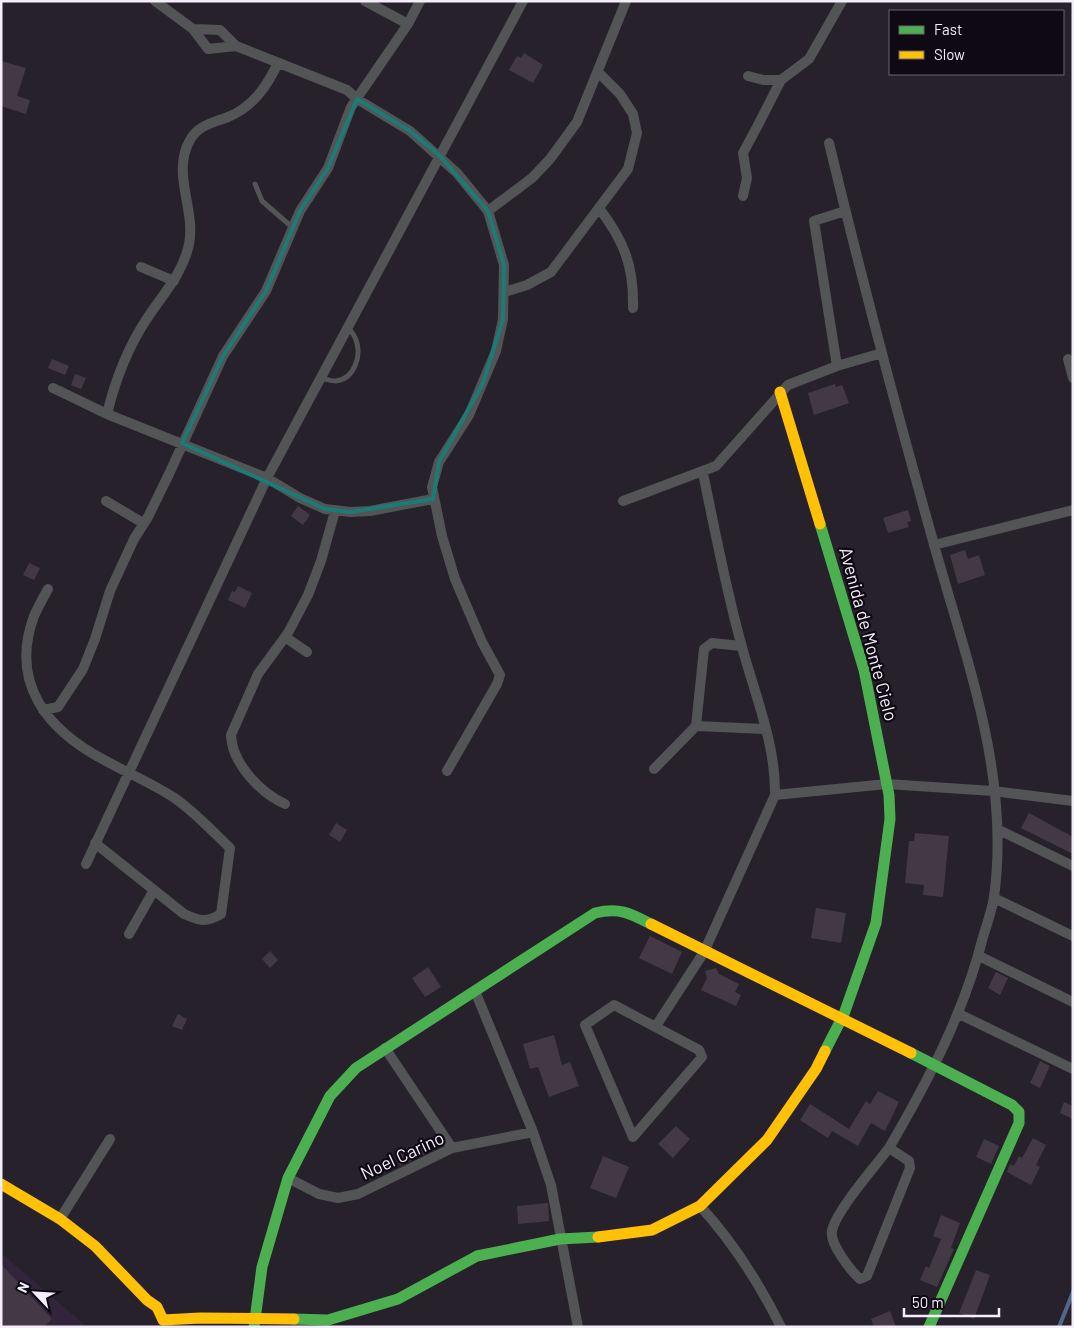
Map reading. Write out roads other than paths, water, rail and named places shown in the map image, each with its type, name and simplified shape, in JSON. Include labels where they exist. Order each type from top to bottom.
[{"type":"street","points":[[155,1],[193,29],[208,49],[236,46]]},
{"type":"street","points":[[365,1],[408,24]]},
{"type":"street","points":[[43,710],[58,707],[83,669],[96,639],[110,591],[142,523],[148,517],[223,356],[266,291],[292,227],[328,168],[351,108],[367,81],[397,42],[420,1]]},
{"type":"street","points":[[86,864],[267,478],[523,1]]},
{"type":"street","points":[[488,211],[532,178],[554,154],[577,122],[626,1]]},
{"type":"street","points":[[743,196],[747,178],[743,153],[781,80],[809,60],[842,1]]},
{"type":"street","points":[[193,29],[220,30],[236,46],[347,90],[357,99],[410,131],[439,155],[457,173],[488,211],[504,264],[503,319],[496,351],[469,414],[439,462],[433,480],[432,499],[455,579],[500,675],[497,684],[447,771]]},
{"type":"street","points":[[107,414],[124,360],[146,320],[174,281],[185,260],[189,243],[190,218],[181,168],[184,152],[190,138],[200,128],[237,112],[257,97],[267,86],[278,63]]},
{"type":"street","points":[[504,292],[528,285],[551,272],[628,169],[637,133],[633,114],[620,94],[598,72]]},
{"type":"street","points":[[748,76],[763,80],[781,80]]},
{"type":"street","points":[[829,143],[882,353],[934,545],[977,689],[999,830],[994,898],[979,956],[960,1014],[889,1148],[835,1221],[831,1232],[833,1241],[846,1263],[860,1279],[867,1276],[910,1168],[909,1161],[889,1148]]},
{"type":"street","points":[[599,208],[617,232],[629,260],[634,283],[633,308]]},
{"type":"street","points":[[837,366],[814,222],[845,211]]},
{"type":"street","points":[[141,267],[174,281]]},
{"type":"street","points":[[623,501],[702,473],[716,466],[788,384],[837,366],[882,353]]},
{"type":"street","points":[[1068,359],[1073,378]]},
{"type":"street","points":[[53,388],[107,414],[267,478],[300,498],[335,511],[370,511],[432,499]]},
{"type":"street","name":"Avenida de Monte Cielo","points":[[60,1219],[95,1246],[147,1300],[157,1307],[163,1320],[254,1323],[328,1320],[398,1299],[477,1256],[560,1239],[600,1237],[652,1230],[700,1206],[767,1140],[816,1070],[841,1020],[876,923],[890,819],[887,784],[864,670],[780,392]]},
{"type":"street","points":[[656,1026],[704,952],[775,795],[775,780],[766,728],[741,646],[702,473]]},
{"type":"street","points":[[106,501],[142,523]]},
{"type":"street","points":[[934,545],[1073,510]]},
{"type":"street","points":[[285,804],[271,798],[250,776],[232,742],[231,735],[258,674],[285,637],[313,582],[335,511]]},
{"type":"street","points":[[48,589],[34,617],[27,648],[29,679],[34,696],[43,710],[75,742],[104,761],[174,798],[230,848],[221,914],[210,921],[196,919],[184,914],[95,843]]},
{"type":"street","points":[[285,637],[307,652]]},
{"type":"street","points":[[654,770],[696,726],[704,649],[712,643],[741,646]]},
{"type":"street","points":[[696,726],[766,728]]},
{"type":"street","points":[[775,795],[887,784],[993,791],[1073,801]]},
{"type":"street","points":[[999,830],[1073,866]]},
{"type":"street","points":[[129,934],[154,890]]},
{"type":"street","points":[[994,898],[1073,936]]},
{"type":"street","points":[[254,1323],[262,1267],[288,1178],[330,1096],[356,1068],[385,1048],[595,913],[612,909],[634,915],[704,952],[934,1065],[1012,1105],[1019,1112],[1019,1123],[929,1327]]},
{"type":"street","points":[[979,956],[1073,1002]]},
{"type":"street","points":[[475,991],[533,1132],[551,1185],[578,1327]]},
{"type":"street","points":[[614,1005],[656,1026],[699,1050],[702,1057],[633,1137],[585,1025],[614,1005]]},
{"type":"street","points":[[960,1014],[1073,1069]]},
{"type":"street","points":[[385,1048],[452,1148]]},
{"type":"street","name":"Noel Carino","points":[[288,1178],[319,1194],[338,1198],[358,1194],[452,1148],[533,1132]]},
{"type":"street","points":[[1,1184],[60,1219],[110,1139]]},
{"type":"street","points":[[700,1206],[729,1241],[762,1289],[781,1327]]},
{"type":"lane","points":[[255,184],[262,201],[292,227]]},
{"type":"lane","points":[[319,378],[336,381],[348,376],[355,367],[358,359],[356,340],[347,326]]},
{"type":"waterway","points":[[1059,1327],[1073,1292]]}]
